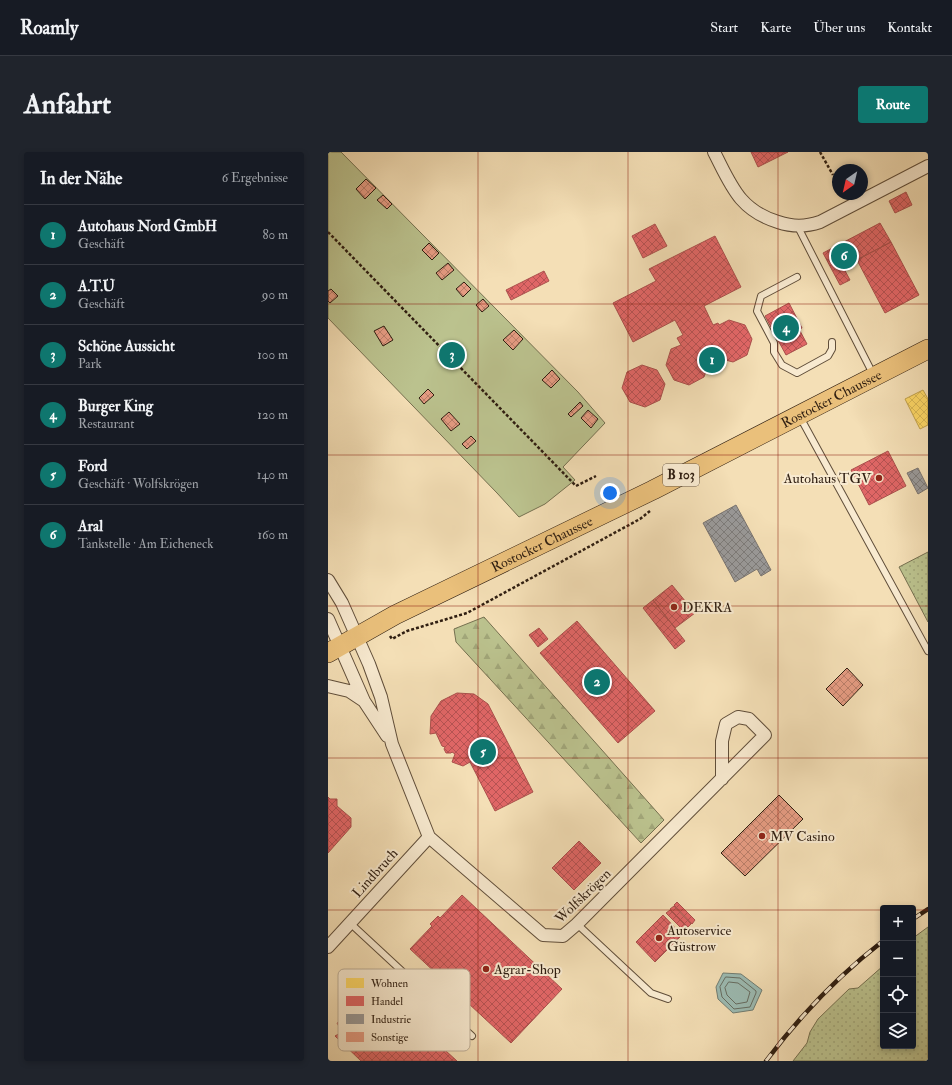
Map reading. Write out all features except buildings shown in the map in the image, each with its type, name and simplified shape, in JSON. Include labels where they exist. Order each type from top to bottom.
[{"type":"main road","name":"Rostocker Chaussee","points":[[334,650],[395,615],[627,503],[928,349]]},
{"type":"street","points":[[714,152],[732,187],[747,206],[760,216],[786,225],[798,227],[809,226],[820,222],[928,166]]},
{"type":"street","name":"Wolfskrögen","points":[[328,580],[342,603],[358,636],[381,697],[392,744],[429,836],[543,935],[563,936],[577,924],[722,779],[765,735],[749,719],[738,717],[726,724],[722,740],[722,779]]},
{"type":"street","name":"Wolfskrögen","points":[[328,619],[334,650],[364,701],[392,744]]},
{"type":"street","name":"Wolfskrögen","points":[[328,686],[349,691],[364,701]]},
{"type":"street","name":"Lindbruch","points":[[328,947],[429,836]]},
{"type":"lane","points":[[798,227],[875,377]]},
{"type":"lane","points":[[797,277],[761,296],[757,311],[774,343],[774,352],[782,365],[797,373],[828,356],[832,349],[832,342]]},
{"type":"lane","points":[[799,415],[928,651]]},
{"type":"lane","points":[[350,923],[400,969]]},
{"type":"lane","points":[[577,924],[651,993],[668,999]]},
{"type":"path","points":[[820,152],[832,173]]},
{"type":"path","points":[[328,232],[576,486],[596,476]]},
{"type":"path","points":[[392,639],[407,631],[468,613],[640,519],[652,509]]},
{"type":"green space","points":[[328,152],[341,152],[578,392],[605,423],[563,467],[575,480],[545,504],[519,517],[328,318]]},
{"type":"green space","points":[[928,552],[928,622],[899,567]]},
{"type":"green space","points":[[484,617],[664,820],[641,843],[456,642],[454,629]]},
{"type":"green space","points":[[928,927],[928,1061],[793,1061],[807,1043],[810,1032],[818,1019],[849,989],[858,988],[880,969],[880,1049],[916,1049],[916,936]]},
{"type":"water","points":[[723,973],[741,974],[762,990],[753,1010],[733,1013],[718,999],[716,987]]},
{"type":"railway","points":[[916,917],[928,909]]},
{"type":"railway","points":[[766,1061],[792,1028],[820,997],[835,982],[880,943]]},
{"type":"place","name":"Aral","points":[[844,256]]},
{"type":"place","name":"Burger King","points":[[786,328]]},
{"type":"place","name":"Schöne Aussicht","points":[[452,355]]},
{"type":"place","name":"Autohaus Nord GmbH","points":[[712,360]]},
{"type":"place","name":"Autohaus TGV","points":[[879,478]]},
{"type":"place","name":"DEKRA","points":[[674,607]]},
{"type":"place","name":"A.T.U","points":[[597,682]]},
{"type":"place","name":"Ford","points":[[483,752]]},
{"type":"place","name":"MV Casino","points":[[762,836]]},
{"type":"place","name":"Autoservice Güstrow","points":[[659,938]]},
{"type":"place","name":"Agrar-Shop","points":[[486,969]]}]
